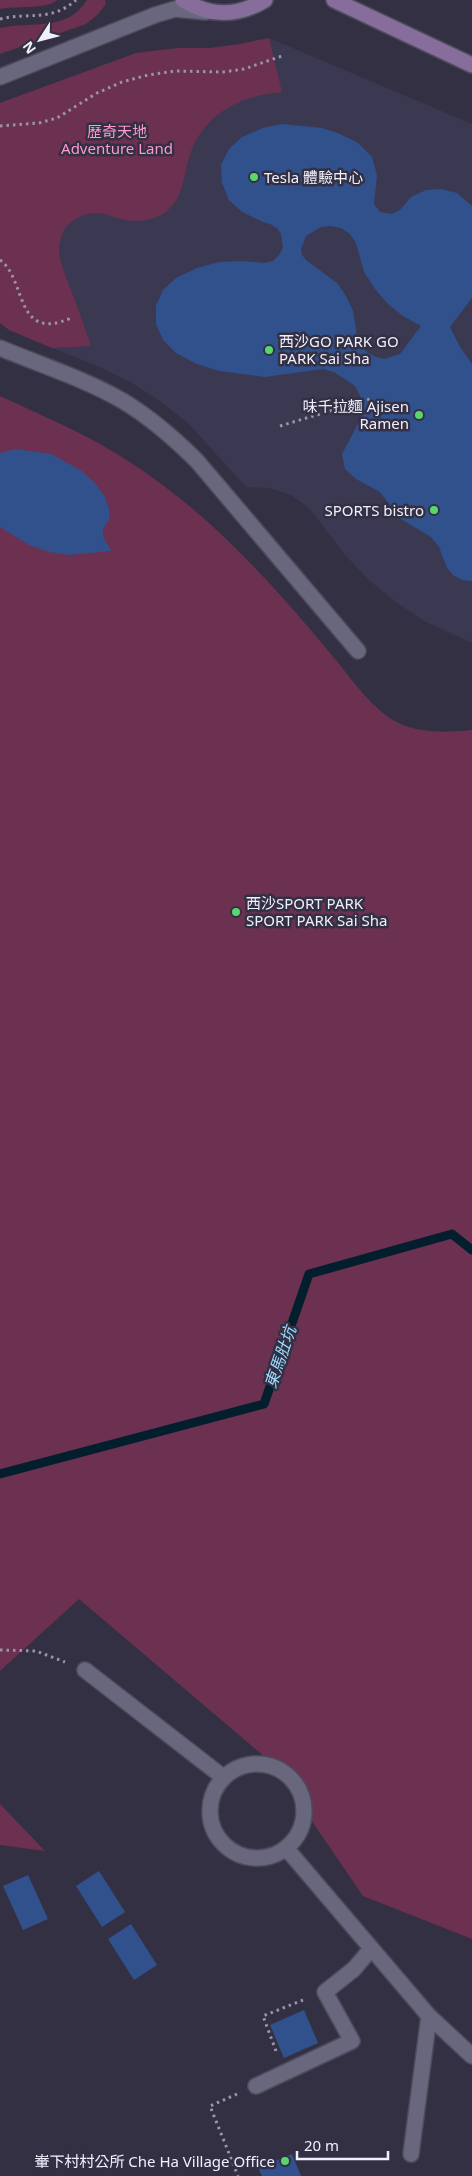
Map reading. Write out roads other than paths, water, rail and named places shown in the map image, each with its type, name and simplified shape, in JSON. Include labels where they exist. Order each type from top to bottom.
[{"type":"street","points":[[155,15],[162,7],[164,0]]},
{"type":"street","points":[[183,0],[213,13]]},
{"type":"street","points":[[0,77],[155,15],[175,9],[234,13],[254,7],[265,0]]},
{"type":"street","points":[[334,0],[472,65]]},
{"type":"street","points":[[0,348],[94,386],[122,401],[174,438],[197,461],[358,650]]},
{"type":"street","points":[[84,1670],[223,1777]]},
{"type":"street","points":[[250,1764],[266,1764],[280,1770],[292,1779],[300,1792],[304,1808],[302,1823],[296,1837],[286,1848],[272,1855],[257,1858],[241,1855],[227,1847],[217,1836],[211,1821],[210,1805],[215,1790],[223,1777],[235,1768],[250,1764]]},
{"type":"street","points":[[286,1848],[429,2016],[472,2056]]},
{"type":"street","points":[[256,2086],[352,2041],[325,1992],[354,1970],[371,1950]]},
{"type":"street","points":[[411,2154],[429,2016]]},
{"type":"waterway","name":"東馬肚坑","points":[[0,1474],[264,1404],[309,1274],[452,1234],[472,1250]]},
{"type":"place","name":"Tesla 體驗中心","points":[[254,177]]},
{"type":"place","name":"西沙GO PARK GO PARK Sai Sha","points":[[269,350]]},
{"type":"place","name":"味千拉麵 Ajisen Ramen","points":[[419,415]]},
{"type":"place","name":"SPORTS bistro","points":[[434,510]]},
{"type":"place","name":"西沙SPORT PARK SPORT PARK Sai Sha","points":[[236,912]]},
{"type":"place","name":"輋下村村公所 Che Ha Village Office","points":[[285,2161]]},
{"type":"park label","name":"歷奇天地 Adventure Land","points":[[117,140]]}]
